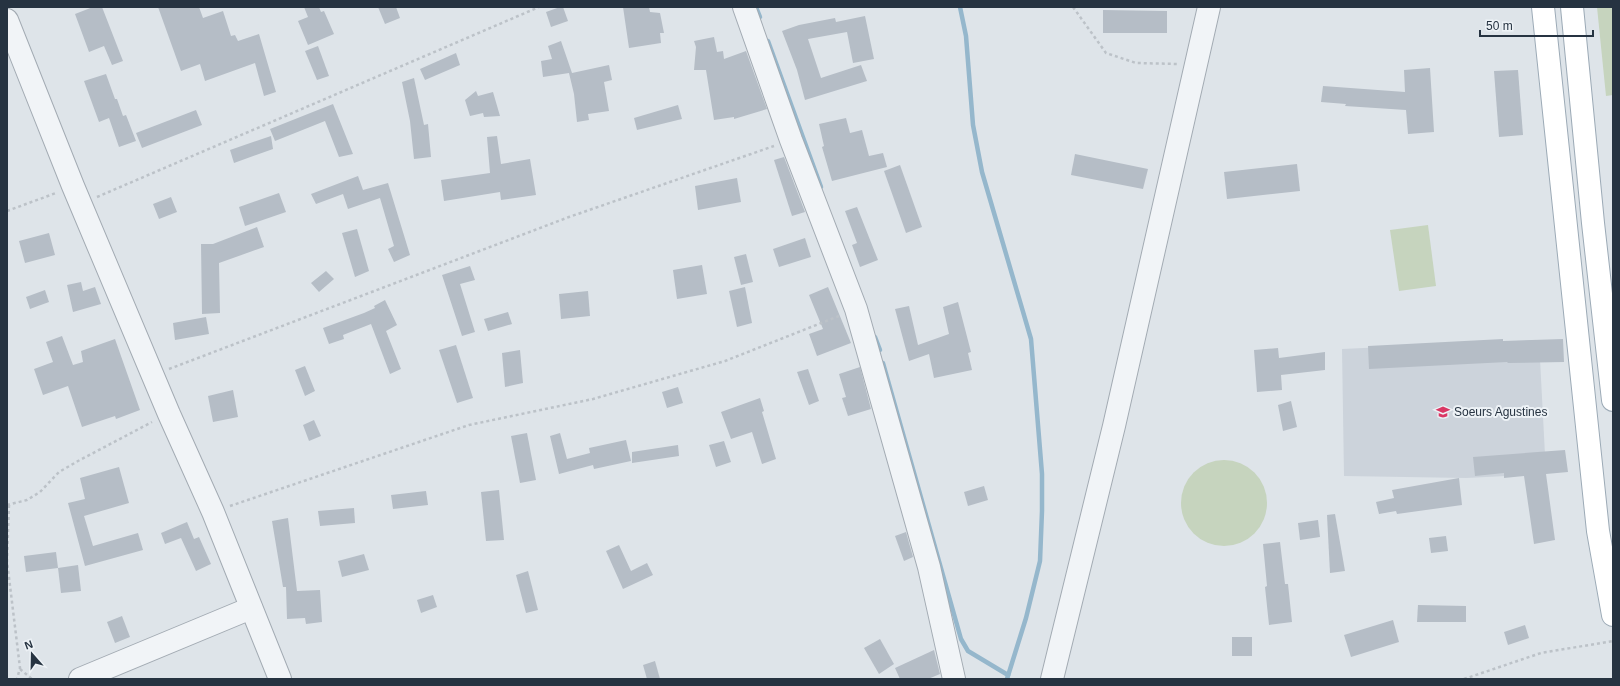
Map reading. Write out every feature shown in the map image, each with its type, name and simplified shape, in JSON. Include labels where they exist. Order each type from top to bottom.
[{"type":"main road","points":[[1543,7],[1598,531],[1613,615]]},
{"type":"main road","points":[[1572,7],[1593,223],[1613,400]]},
{"type":"street","points":[[744,7],[791,140],[856,309],[929,567],[954,679]]},
{"type":"street","points":[[1052,679],[1114,426],[1210,7]]},
{"type":"street","points":[[7,20],[77,195],[169,414],[213,512],[280,679]]},
{"type":"street","points":[[80,679],[251,608]]},
{"type":"path","points":[[7,211],[77,195],[539,7]]},
{"type":"path","points":[[1073,7],[1106,53],[1136,63],[1197,64]]},
{"type":"path","points":[[153,376],[569,217],[791,140]]},
{"type":"path","points":[[213,512],[469,425],[594,398],[725,361],[856,309]]},
{"type":"path","points":[[17,679],[20,668],[7,561],[8,505],[27,500],[40,492],[59,472],[78,460],[169,414]]},
{"type":"path","points":[[1464,679],[1541,653],[1613,641]]},
{"type":"path","points":[[20,668],[32,679]]},
{"type":"shaded area","name":"Soeurs Agustines","points":[[1539,340],[1546,474],[1466,478],[1344,476],[1342,349]]},
{"type":"green space","points":[[1597,7],[1613,7],[1613,95],[1606,96]]},
{"type":"green space","points":[[1428,225],[1436,286],[1399,291],[1390,230]]},
{"type":"green space","points":[[1224,460],[1241,463],[1255,472],[1264,486],[1267,503],[1264,520],[1255,534],[1241,543],[1224,546],[1207,543],[1193,534],[1184,520],[1181,503],[1184,486],[1193,472],[1207,463]]},
{"type":"building","points":[[93,7],[102,7],[123,61],[112,65],[104,46],[89,52],[75,14]]},
{"type":"building","points":[[158,7],[199,7],[203,18],[223,11],[231,36],[235,35],[238,41],[259,34],[276,92],[264,96],[255,63],[205,81],[200,64],[181,71]]},
{"type":"building","points":[[304,7],[319,7],[321,12],[324,11],[334,34],[308,45],[298,21],[308,17]]},
{"type":"building","points":[[378,7],[396,7],[400,18],[385,24]]},
{"type":"building","points":[[563,7],[568,21],[551,27],[546,12]]},
{"type":"building","points":[[623,7],[649,7],[650,12],[660,13],[664,33],[660,33],[661,43],[629,48]]},
{"type":"building","points":[[1103,10],[1167,11],[1167,33],[1103,33]]},
{"type":"building","points":[[865,16],[874,59],[853,63],[847,32],[808,39],[821,78],[861,65],[867,81],[805,100],[797,70],[782,31],[799,25],[835,18],[836,22]]},
{"type":"building","points":[[714,37],[717,52],[723,51],[724,59],[746,51],[767,109],[734,119],[734,117],[714,120],[706,70],[694,70],[696,47],[694,41]]},
{"type":"building","points":[[561,41],[572,73],[609,65],[612,80],[604,82],[609,111],[588,114],[589,120],[577,122],[574,94],[569,73],[543,77],[541,61],[552,59],[548,46]]},
{"type":"building","points":[[318,46],[329,76],[317,80],[305,51]]},
{"type":"building","points":[[456,53],[460,65],[425,80],[420,69]]},
{"type":"building","points":[[1430,68],[1434,132],[1408,134],[1406,110],[1345,106],[1346,104],[1321,102],[1323,86],[1405,92],[1404,70]]},
{"type":"building","points":[[1518,70],[1523,135],[1499,137],[1494,71]]},
{"type":"building","points":[[106,74],[115,99],[117,99],[123,116],[126,115],[136,141],[119,147],[109,118],[99,122],[84,81]]},
{"type":"building","points":[[414,78],[424,125],[428,124],[431,157],[414,159],[410,121],[402,82]]},
{"type":"building","points":[[476,91],[478,96],[493,92],[500,116],[484,117],[483,113],[470,116],[465,100]]},
{"type":"building","points":[[333,104],[353,154],[339,157],[325,121],[275,141],[270,129]]},
{"type":"building","points":[[678,105],[682,119],[637,130],[634,118]]},
{"type":"building","points":[[196,110],[202,125],[142,148],[136,133]]},
{"type":"building","points":[[846,118],[850,133],[862,130],[869,156],[883,153],[887,167],[832,181],[822,147],[824,146],[819,124]]},
{"type":"building","points":[[271,136],[273,149],[234,163],[230,150]]},
{"type":"building","points":[[497,136],[501,164],[530,159],[536,195],[501,200],[500,192],[444,201],[441,180],[490,173],[487,137]]},
{"type":"building","points":[[1075,154],[1148,169],[1143,189],[1071,175]]},
{"type":"building","points":[[784,157],[805,212],[792,216],[774,160]]},
{"type":"building","points":[[1297,164],[1300,191],[1227,199],[1224,172]]},
{"type":"building","points":[[900,165],[922,227],[906,233],[884,171]]},
{"type":"building","points":[[358,176],[363,190],[388,183],[410,255],[394,262],[388,249],[394,246],[380,198],[348,209],[343,194],[316,204],[311,194]]},
{"type":"building","points":[[737,178],[741,202],[698,210],[695,186]]},
{"type":"building","points":[[279,193],[286,212],[245,226],[239,207]]},
{"type":"building","points":[[171,197],[177,212],[159,219],[153,204]]},
{"type":"building","points":[[857,207],[878,260],[860,267],[852,245],[857,243],[845,211]]},
{"type":"building","points":[[257,227],[264,247],[219,263],[220,313],[202,314],[201,244],[213,244]]},
{"type":"building","points":[[357,229],[369,271],[355,277],[342,233]]},
{"type":"building","points":[[49,233],[55,255],[25,263],[19,241]]},
{"type":"building","points":[[805,238],[811,257],[779,267],[773,249]]},
{"type":"building","points":[[746,254],[753,282],[741,285],[734,257]]},
{"type":"building","points":[[702,265],[707,294],[677,299],[673,270]]},
{"type":"building","points":[[470,266],[475,280],[460,284],[475,332],[462,336],[442,275]]},
{"type":"building","points":[[326,271],[334,279],[319,292],[311,283]]},
{"type":"building","points":[[81,282],[83,291],[95,287],[101,304],[73,312],[67,285]]},
{"type":"building","points":[[745,287],[752,323],[737,327],[729,291]]},
{"type":"building","points":[[828,287],[851,343],[817,356],[809,334],[823,329],[809,295]]},
{"type":"building","points":[[45,290],[49,302],[30,309],[26,297]]},
{"type":"building","points":[[588,291],[590,316],[561,319],[559,294]]},
{"type":"building","points":[[385,300],[397,325],[386,331],[401,369],[390,374],[371,324],[343,335],[344,339],[329,344],[323,328],[364,313],[375,308],[374,306]]},
{"type":"building","points":[[958,302],[971,352],[968,353],[972,370],[934,378],[929,354],[909,361],[895,309],[909,306],[918,345],[949,334],[943,307]]},
{"type":"building","points":[[508,312],[512,324],[488,331],[484,319]]},
{"type":"building","points":[[206,317],[209,334],[175,340],[173,323]]},
{"type":"building","points":[[62,336],[73,365],[83,362],[81,351],[115,339],[140,410],[116,419],[115,416],[82,427],[68,386],[43,395],[34,369],[53,362],[46,342]]},
{"type":"building","points":[[1503,339],[1503,341],[1563,339],[1564,362],[1507,362],[1369,369],[1368,346]]},
{"type":"building","points":[[456,345],[473,398],[457,403],[439,350]]},
{"type":"building","points":[[1278,348],[1279,358],[1325,352],[1325,370],[1281,375],[1282,390],[1257,392],[1254,350]]},
{"type":"building","points":[[520,350],[523,383],[505,387],[502,353]]},
{"type":"building","points":[[305,366],[315,391],[305,396],[295,370]]},
{"type":"building","points":[[860,367],[871,409],[848,416],[842,398],[846,397],[839,374]]},
{"type":"building","points":[[808,369],[819,401],[809,405],[797,372]]},
{"type":"building","points":[[678,387],[683,403],[667,408],[662,392]]},
{"type":"building","points":[[233,390],[238,417],[213,422],[208,396]]},
{"type":"building","points":[[760,398],[764,411],[762,412],[776,459],[762,464],[752,432],[731,439],[721,412]]},
{"type":"building","points":[[1291,401],[1297,427],[1283,431],[1278,405]]},
{"type":"building","points":[[314,420],[321,436],[309,441],[303,425]]},
{"type":"building","points":[[527,433],[536,480],[520,483],[511,436]]},
{"type":"building","points":[[560,433],[567,459],[590,453],[589,448],[626,440],[631,461],[594,469],[593,465],[559,474],[550,436]]},
{"type":"building","points":[[724,441],[731,462],[716,467],[709,445]]},
{"type":"building","points":[[678,445],[679,456],[632,463],[632,452]]},
{"type":"building","points":[[1565,450],[1568,472],[1546,474],[1555,540],[1534,544],[1524,476],[1504,478],[1504,473],[1475,476],[1473,457]]},
{"type":"building","points":[[119,467],[129,503],[84,516],[93,546],[138,533],[143,550],[85,566],[68,503],[85,499],[80,478]]},
{"type":"building","points":[[1459,478],[1462,505],[1397,514],[1396,511],[1379,514],[1376,502],[1394,498],[1392,490]]},
{"type":"building","points":[[984,486],[988,500],[968,506],[964,492]]},
{"type":"building","points":[[499,490],[504,540],[486,541],[481,492]]},
{"type":"building","points":[[426,491],[428,505],[393,509],[391,495]]},
{"type":"building","points":[[354,508],[355,523],[320,526],[318,511]]},
{"type":"building","points":[[1335,514],[1345,571],[1330,573],[1327,515]]},
{"type":"building","points":[[288,518],[297,591],[320,590],[322,622],[306,624],[305,618],[287,619],[286,587],[283,587],[272,521]]},
{"type":"building","points":[[1318,520],[1320,537],[1300,540],[1298,523]]},
{"type":"building","points":[[187,522],[194,539],[199,537],[211,564],[196,571],[181,538],[165,544],[161,533]]},
{"type":"building","points":[[906,532],[913,557],[904,561],[895,536]]},
{"type":"building","points":[[1446,536],[1448,551],[1431,553],[1429,538]]},
{"type":"building","points":[[1280,542],[1285,584],[1288,584],[1292,622],[1269,625],[1263,544]]},
{"type":"building","points":[[619,545],[631,571],[647,563],[653,575],[623,589],[606,551]]},
{"type":"building","points":[[56,552],[58,568],[26,572],[24,556]]},
{"type":"building","points":[[364,554],[369,570],[342,577],[338,561]]},
{"type":"building","points":[[78,565],[81,591],[61,593],[58,568]]},
{"type":"building","points":[[528,571],[538,610],[526,613],[516,575]]},
{"type":"building","points":[[433,595],[437,607],[421,613],[417,600]]},
{"type":"building","points":[[1418,605],[1466,606],[1466,622],[1417,622]]},
{"type":"building","points":[[122,616],[130,637],[115,643],[107,622]]},
{"type":"building","points":[[1393,620],[1399,642],[1351,657],[1344,635]]},
{"type":"building","points":[[1525,625],[1529,638],[1508,645],[1504,632]]},
{"type":"building","points":[[1232,637],[1252,637],[1252,656],[1232,656]]},
{"type":"building","points":[[880,639],[894,664],[879,674],[864,648]]},
{"type":"building","points":[[934,650],[940,674],[928,679],[900,679],[895,668]]},
{"type":"building","points":[[655,661],[660,679],[647,679],[643,665]]},
{"type":"waterway","points":[[756,7],[760,17]]},
{"type":"waterway","points":[[960,7],[966,36],[973,125],[982,172],[1031,339],[1042,474],[1040,561],[1026,618],[1007,679]]},
{"type":"waterway","points":[[768,41],[821,187]]},
{"type":"waterway","points":[[875,337],[880,350]]},
{"type":"waterway","points":[[883,363],[961,639],[968,651],[1008,675]]},
{"type":"place","name":"Soeurs Agustines","points":[[1443,412]]}]
